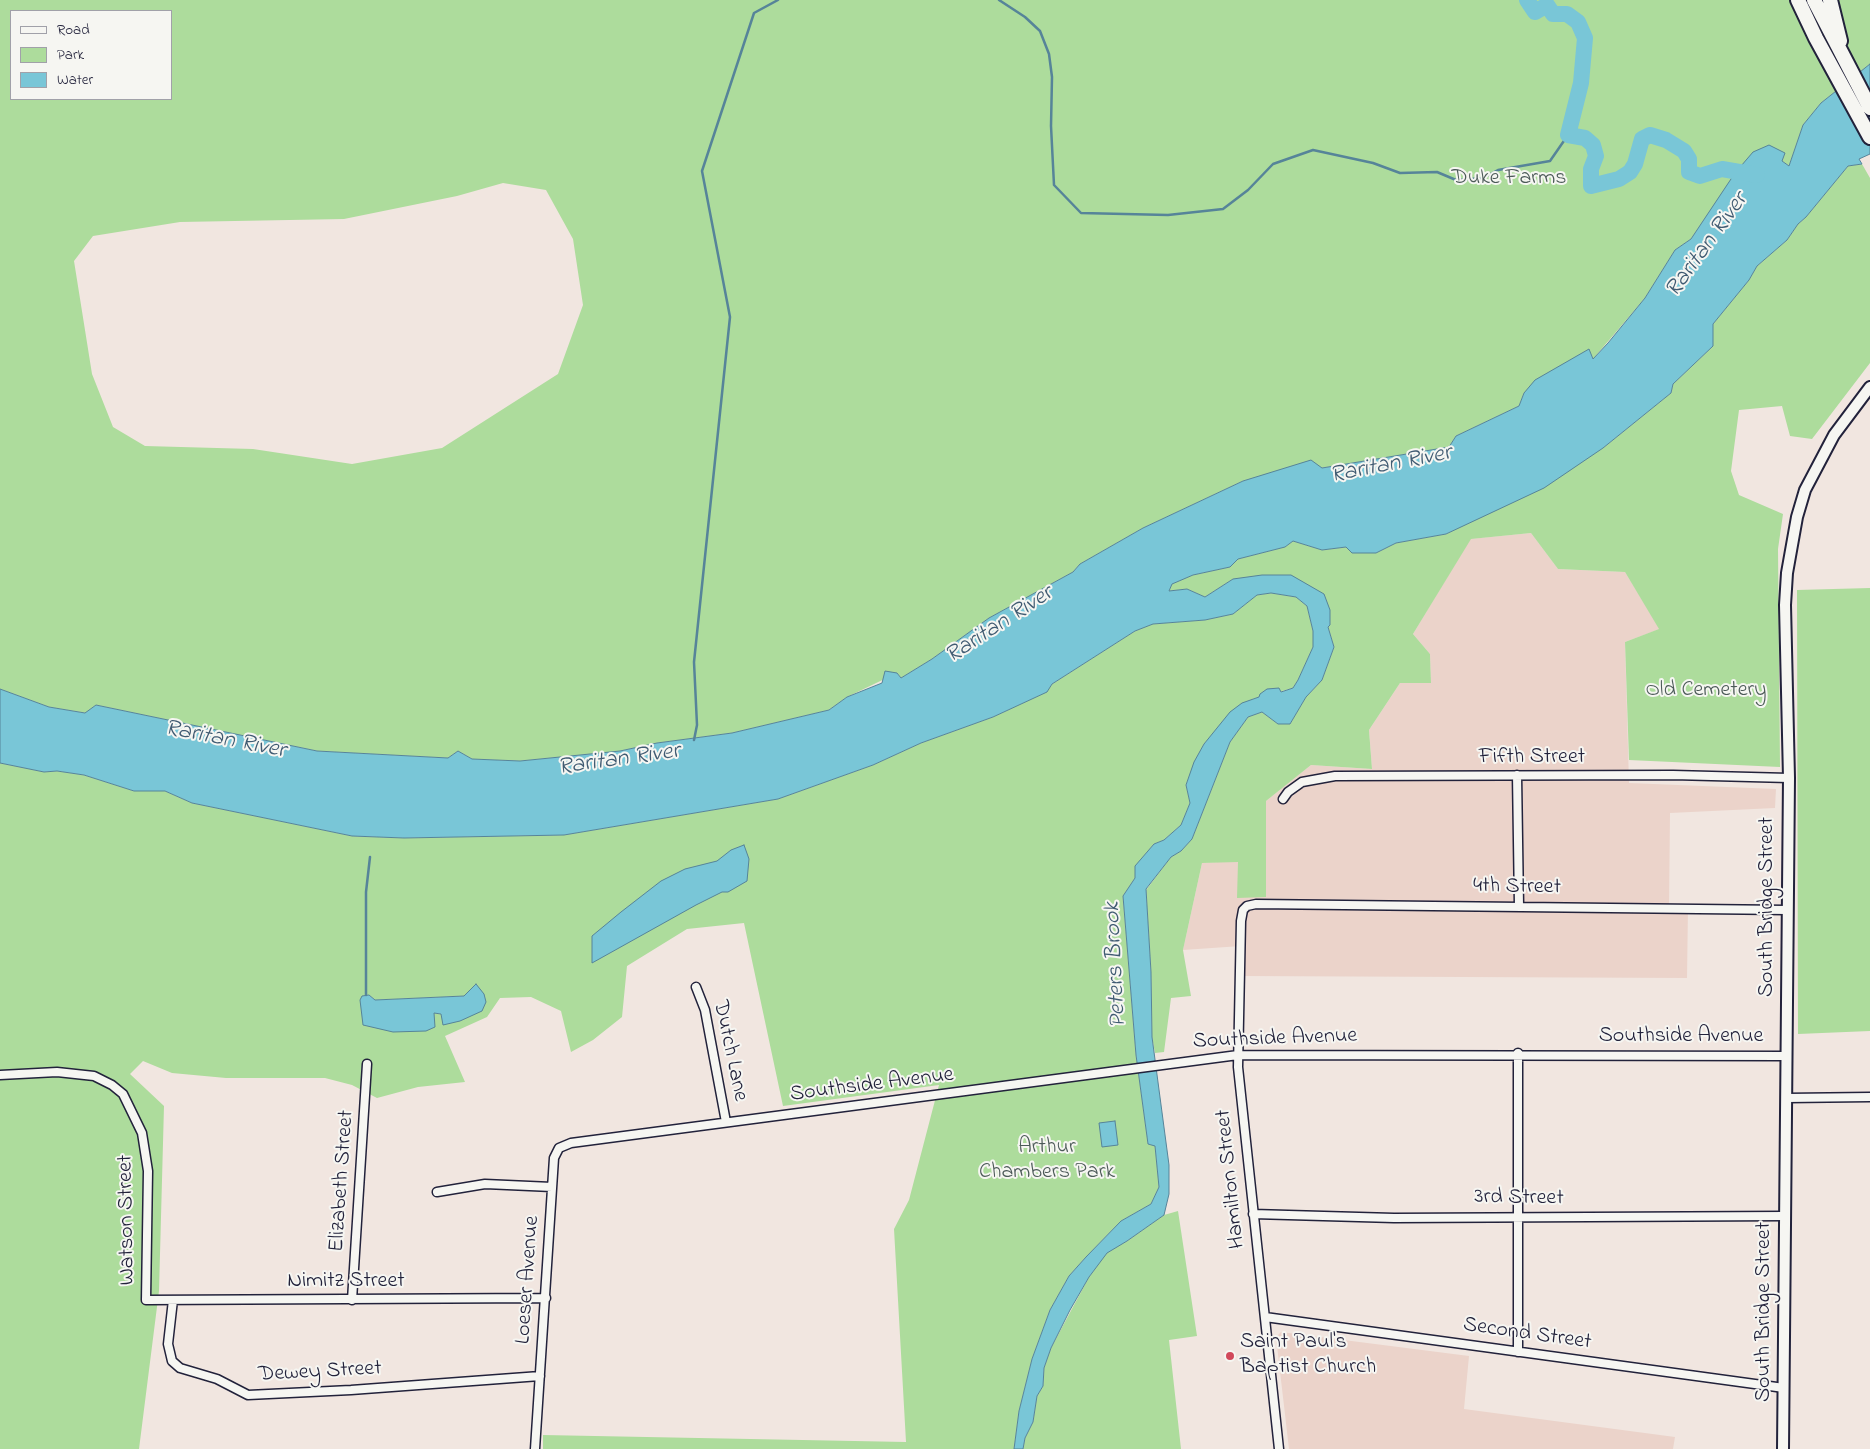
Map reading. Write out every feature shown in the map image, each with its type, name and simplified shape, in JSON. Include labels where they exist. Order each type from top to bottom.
[{"type":"highway","points":[[1798,0],[1816,38],[1870,137]]},
{"type":"highway","points":[[1814,0],[1833,29],[1846,64],[1870,108]]},
{"type":"highway","points":[[1830,0],[1833,29]]},
{"type":"street","name":"South Bridge Street","points":[[1783,1449],[1789,778],[1785,605],[1792,537],[1806,490],[1816,466],[1834,435],[1870,387]]},
{"type":"street","name":"Fifth Street","points":[[1283,799],[1288,792],[1302,782],[1335,776],[1517,775],[1789,778]]},
{"type":"street","points":[[1517,775],[1519,906]]},
{"type":"street","name":"4th Street","points":[[1247,906],[1256,904],[1787,910]]},
{"type":"street","name":"Hamilton Street","points":[[1247,906],[1243,910],[1241,921],[1238,1055],[1253,1214],[1279,1449]]},
{"type":"street","name":"Dutch Lane","points":[[696,988],[705,1010],[726,1122]]},
{"type":"street","points":[[1518,1053],[1518,1352]]},
{"type":"street","name":"Southside Avenue","points":[[591,1140],[881,1104],[1136,1067],[1238,1055],[1518,1053],[1786,1056]]},
{"type":"street","name":"Elizabeth Street","points":[[352,1300],[367,1064]]},
{"type":"street","name":"Watson Street","points":[[0,1074],[58,1072],[94,1076],[112,1084],[123,1094],[142,1133],[148,1171],[146,1300]]},
{"type":"street","points":[[1787,1098],[1870,1097]]},
{"type":"street","name":"Loeser Avenue","points":[[535,1449],[554,1158],[559,1148],[571,1143],[591,1140]]},
{"type":"street","points":[[438,1192],[485,1184],[552,1187]]},
{"type":"street","name":"3rd Street","points":[[1253,1214],[1394,1218],[1785,1216]]},
{"type":"street","name":"Nimitz Street","points":[[146,1300],[546,1298]]},
{"type":"street","name":"Dewey Street","points":[[173,1300],[168,1344],[172,1361],[180,1368],[217,1379],[248,1395],[313,1393],[540,1376]]},
{"type":"street","name":"Second Street","points":[[1265,1317],[1784,1388]]},
{"type":"shaded area","points":[[1531,533],[1558,569],[1625,572],[1660,629],[1625,642],[1629,783],[1776,789],[1775,808],[1670,813],[1669,907],[1688,907],[1687,978],[1241,976],[1241,946],[1183,950],[1202,863],[1266,859],[1266,801],[1311,765],[1372,769],[1369,730],[1400,683],[1431,683],[1430,654],[1413,634],[1470,539]]},
{"type":"shaded area","points":[[1281,1332],[1469,1356],[1464,1409],[1675,1437],[1673,1449],[1289,1449],[1276,1337]]},
{"type":"green space","name":"Duke Farms","points":[[0,0],[1870,0],[1870,64],[1821,103],[1803,125],[1789,166],[1782,161],[1736,173],[1691,239],[1675,250],[1645,298],[1593,359],[1589,350],[1524,393],[1519,406],[1456,436],[1449,447],[1322,468],[1277,472],[1243,481],[1143,528],[1080,564],[1073,572],[989,618],[932,659],[901,678],[897,673],[847,697],[829,710],[732,733],[657,743],[620,751],[520,761],[472,759],[458,751],[448,758],[317,751],[96,705],[86,713],[49,707],[0,689]],"holes":[[[503,183],[546,190],[573,239],[583,305],[558,374],[442,448],[352,464],[253,449],[145,446],[113,427],[92,374],[74,261],[93,236],[180,222],[344,219],[457,196]]]},
{"type":"green space","name":"Old Cemetery","points":[[1862,164],[1870,178],[1870,363],[1812,439],[1790,436],[1782,406],[1739,410],[1731,471],[1739,495],[1783,514],[1778,549],[1780,767],[1629,760],[1625,642],[1659,629],[1625,572],[1558,569],[1531,533],[1471,539],[1413,634],[1430,654],[1431,683],[1400,683],[1369,730],[1372,769],[1311,765],[1266,801],[1266,897],[1237,898],[1238,862],[1202,863],[1183,950],[1191,996],[1171,998],[1164,1052],[1155,1053],[1152,1037],[1151,972],[1146,890],[1171,857],[1181,851],[1192,839],[1230,742],[1248,717],[1262,712],[1278,724],[1290,724],[1306,697],[1322,680],[1334,647],[1328,627],[1324,594],[1233,579],[1205,597],[1187,589],[1169,591],[1172,583],[1193,575],[1230,567],[1238,559],[1285,547],[1293,541],[1322,550],[1346,547],[1376,553],[1396,543],[1446,534],[1603,448],[1671,393],[1673,384],[1713,346],[1713,324],[1749,280],[1757,266],[1787,240],[1798,224],[1848,166]]},
{"type":"green space","points":[[1870,588],[1870,1031],[1798,1034],[1797,590]]},
{"type":"green space","name":"Arthur Chambers Park","points":[[1271,593],[1296,597],[1307,606],[1313,631],[1313,647],[1293,688],[1253,699],[1204,744],[1186,785],[1190,803],[1181,825],[1164,840],[1154,844],[1136,866],[1135,878],[1123,896],[1136,1055],[1148,1144],[1155,1145],[1159,1187],[1151,1204],[1121,1221],[1069,1276],[1050,1310],[1032,1359],[1019,1411],[1014,1449],[543,1449],[543,1435],[906,1442],[894,1229],[909,1200],[939,1085],[783,1106],[744,923],[687,929],[627,966],[622,1017],[593,1040],[571,1052],[561,1011],[531,997],[500,998],[487,1017],[445,1036],[465,1082],[418,1087],[377,1098],[352,1085],[325,1078],[226,1078],[172,1073],[143,1061],[130,1074],[164,1106],[159,1291],[139,1449],[0,1449],[0,763],[44,772],[57,771],[84,775],[134,791],[165,791],[192,803],[352,836],[404,838],[564,835],[778,799],[873,765],[921,743],[993,717],[1046,692],[1052,684],[1135,631],[1152,624],[1205,620],[1233,614],[1257,595]],"holes":[[[369,995],[375,1000],[464,996],[441,1014],[360,1000]]]},
{"type":"green space","points":[[1178,1211],[1197,1336],[1169,1340],[1181,1449],[1023,1449],[1025,1438],[1033,1422],[1037,1396],[1043,1386],[1044,1368],[1051,1348],[1089,1277],[1107,1252],[1127,1241],[1164,1215]]},
{"type":"water","name":"Raritan River","points":[[1870,64],[1870,154],[1859,159],[1862,164],[1848,166],[1798,224],[1787,240],[1757,266],[1749,280],[1713,324],[1713,346],[1673,384],[1671,393],[1603,448],[1544,488],[1446,534],[1396,543],[1376,553],[1352,553],[1346,547],[1322,550],[1293,541],[1285,547],[1238,559],[1230,567],[1193,575],[1172,584],[1169,591],[1187,589],[1205,597],[1233,579],[1262,575],[1291,575],[1324,594],[1330,610],[1330,625],[1328,627],[1334,647],[1322,680],[1306,697],[1290,724],[1278,724],[1262,712],[1248,717],[1230,742],[1192,839],[1181,851],[1171,857],[1146,889],[1151,972],[1152,1037],[1169,1165],[1169,1194],[1164,1215],[1107,1253],[1089,1277],[1070,1310],[1051,1348],[1044,1368],[1043,1386],[1037,1396],[1033,1422],[1025,1438],[1023,1449],[1014,1449],[1019,1411],[1032,1359],[1050,1310],[1069,1276],[1121,1221],[1151,1204],[1159,1187],[1155,1146],[1148,1144],[1136,1055],[1123,896],[1135,878],[1135,866],[1154,844],[1164,840],[1181,825],[1190,803],[1186,785],[1194,762],[1204,744],[1230,712],[1242,703],[1259,697],[1267,689],[1279,688],[1281,692],[1293,688],[1298,680],[1313,647],[1313,631],[1307,606],[1296,597],[1271,593],[1257,595],[1233,614],[1205,620],[1153,624],[1135,631],[1052,684],[1047,692],[993,717],[921,743],[873,765],[778,799],[564,835],[404,838],[352,836],[192,803],[165,791],[134,791],[84,775],[57,771],[44,772],[0,763],[0,689],[49,707],[85,713],[96,705],[317,751],[448,758],[458,751],[472,759],[520,761],[620,751],[657,743],[732,733],[829,710],[847,697],[882,683],[885,671],[897,673],[901,678],[932,659],[989,618],[1073,572],[1080,564],[1143,528],[1243,481],[1311,460],[1322,468],[1449,447],[1456,436],[1519,406],[1524,393],[1535,380],[1589,349],[1593,359],[1608,343],[1645,298],[1675,250],[1691,239],[1735,173],[1753,152],[1769,145],[1785,153],[1782,161],[1789,166],[1803,125],[1821,103]]},
{"type":"water","points":[[744,845],[749,859],[747,881],[728,892],[722,892],[696,905],[592,963],[592,936],[621,912],[661,881],[685,869],[717,861],[731,850]]},
{"type":"water","points":[[476,984],[484,994],[486,1002],[482,1011],[460,1021],[443,1025],[441,1014],[434,1013],[435,1027],[426,1031],[393,1032],[363,1025],[360,1000],[362,996],[369,995],[375,1000],[464,996]]},
{"type":"water","points":[[1115,1121],[1118,1145],[1102,1147],[1099,1123]]},
{"type":"waterway","points":[[694,740],[697,725],[694,662],[730,317],[702,171],[754,13],[778,0]]},
{"type":"waterway","points":[[999,0],[1025,17],[1040,31],[1049,54],[1052,77],[1051,126],[1054,185],[1081,213],[1168,215],[1223,209],[1248,190],[1273,164],[1313,150],[1373,163],[1400,173],[1437,172],[1456,180],[1483,178],[1498,170],[1550,161],[1568,135]]},
{"type":"waterway","points":[[1527,0],[1535,12],[1547,5],[1553,14],[1567,14],[1578,22],[1585,38],[1581,83],[1568,135],[1585,138],[1593,145],[1596,156],[1591,169],[1591,186],[1619,179],[1630,172],[1635,164],[1642,139],[1650,135],[1666,140],[1684,151],[1689,159],[1689,172],[1700,176],[1722,169],[1757,175]]},
{"type":"waterway","points":[[366,995],[366,892],[370,857]]},
{"type":"place","name":"Saint Paul's Baptist Church","points":[[1230,1356]]},
{"type":"water label","name":"Peters Brook","points":[[1117,965]]}]
